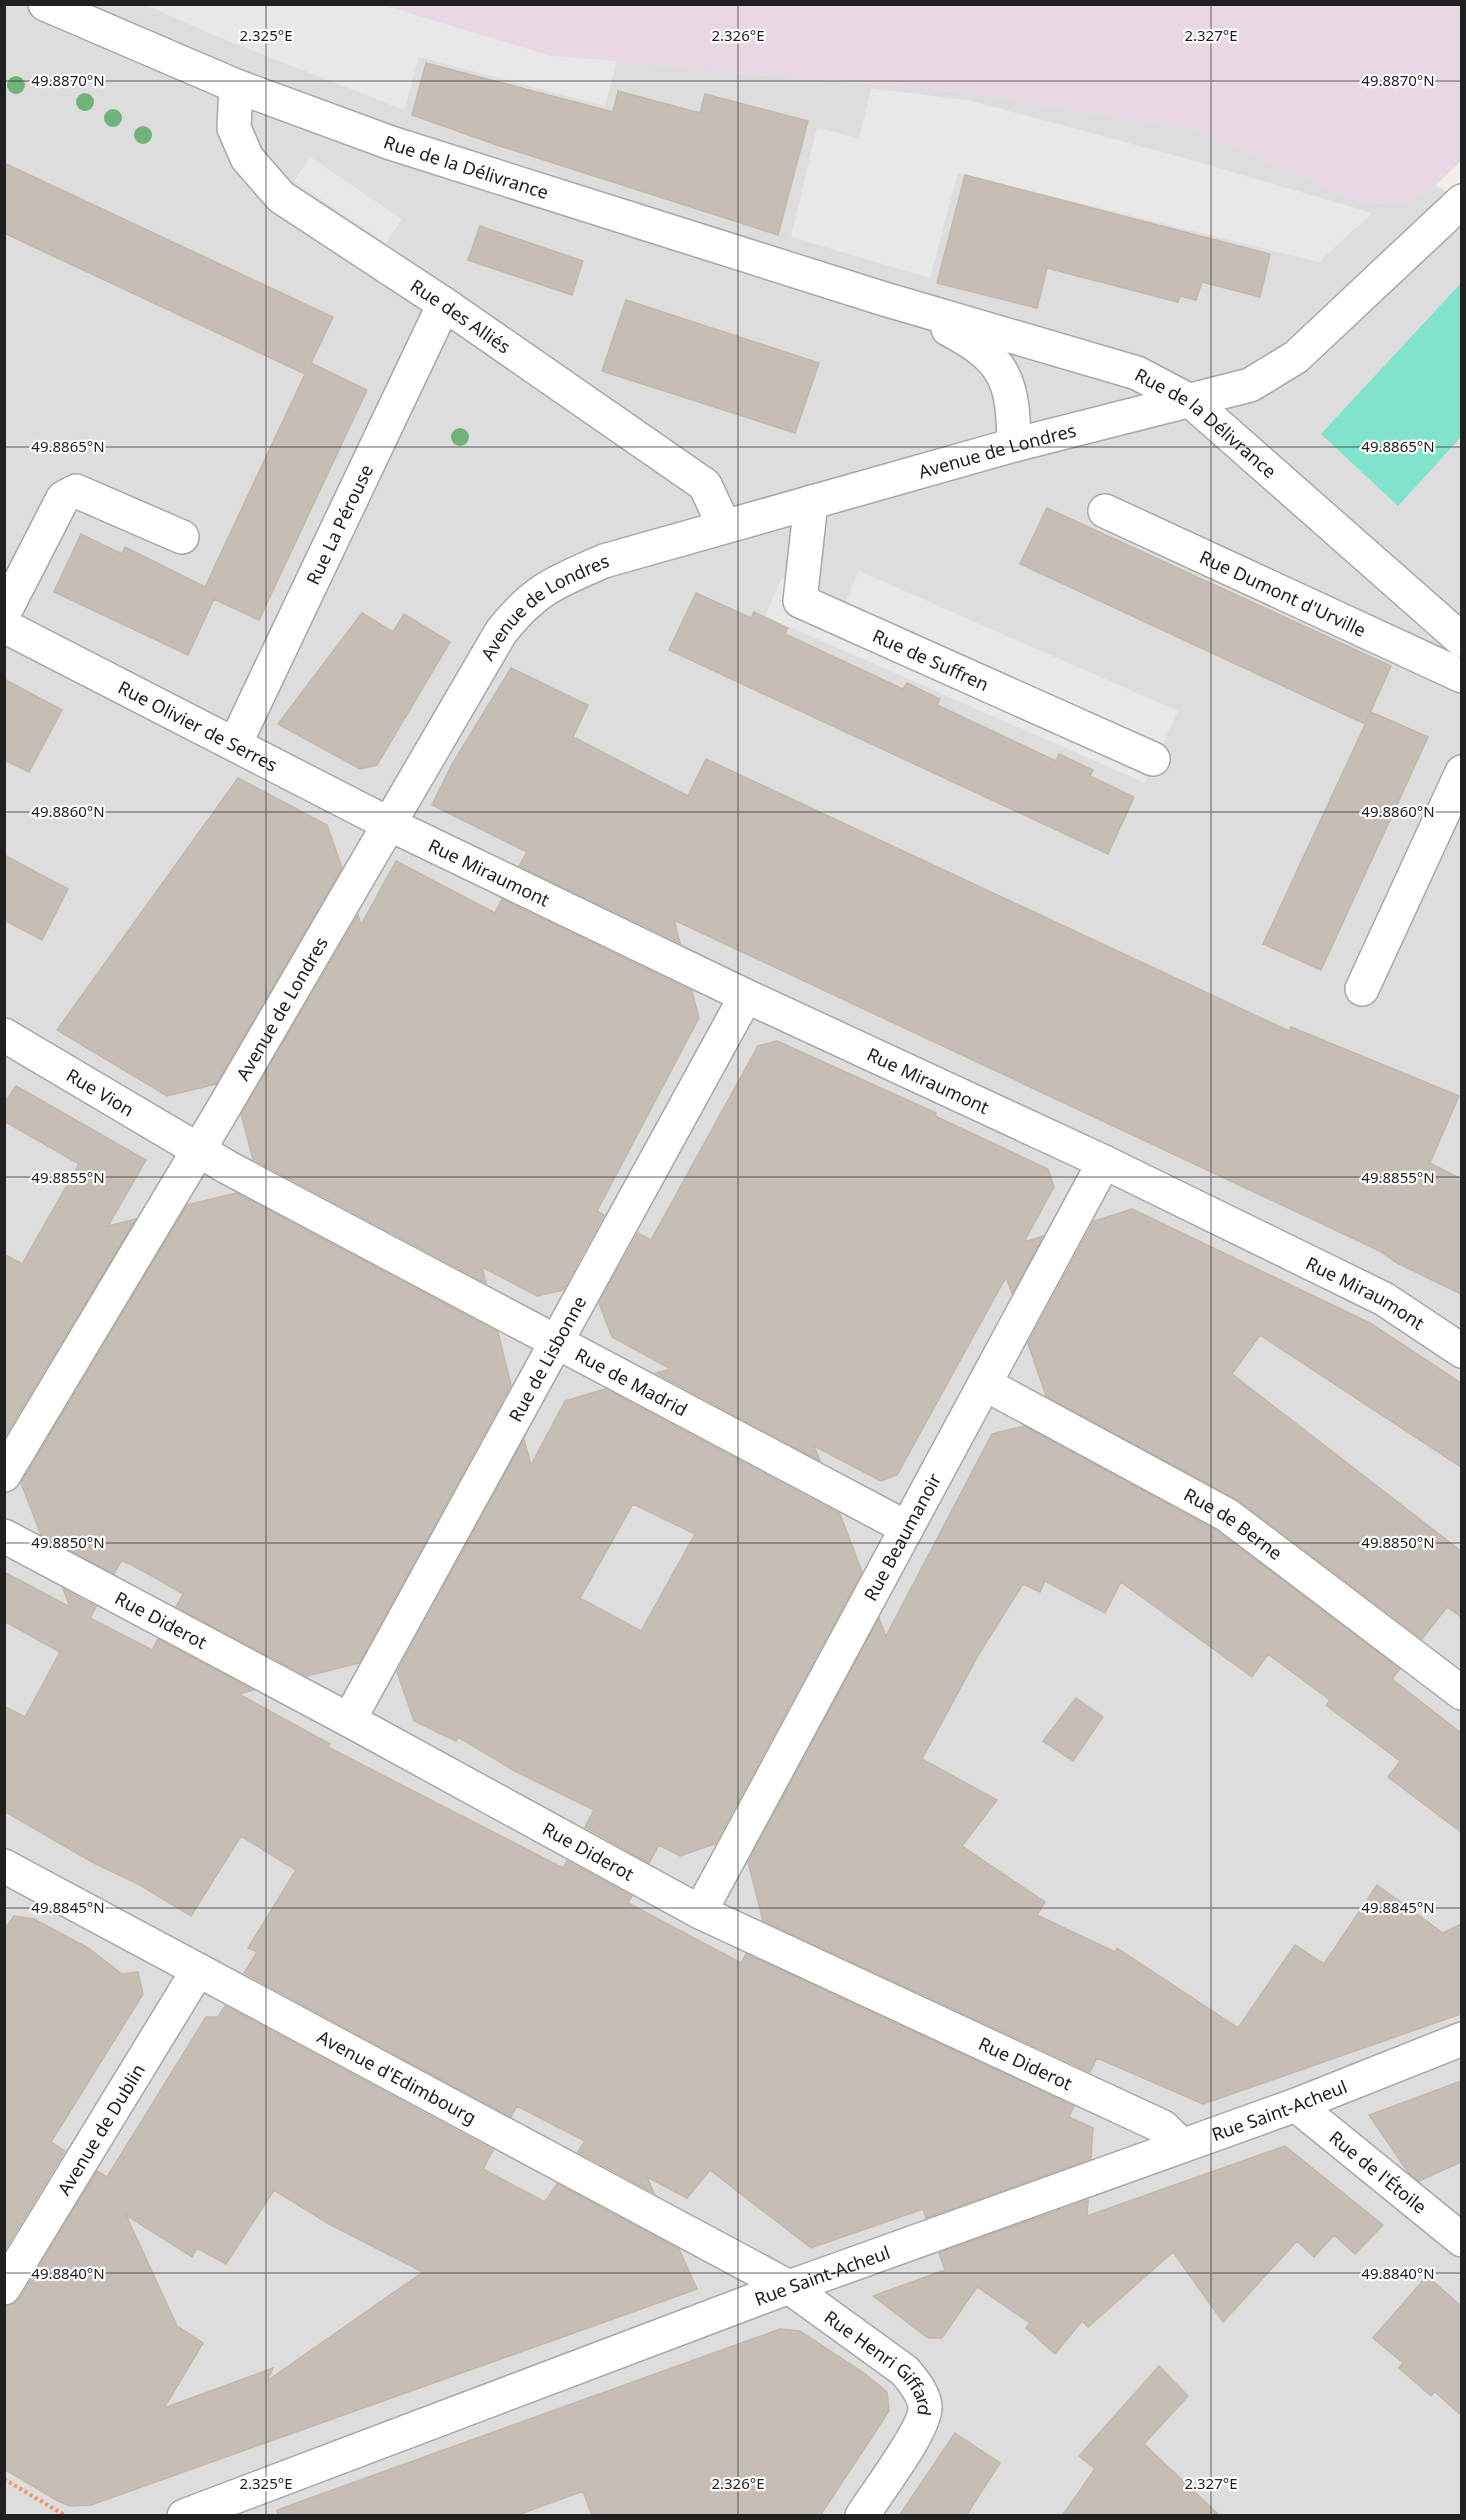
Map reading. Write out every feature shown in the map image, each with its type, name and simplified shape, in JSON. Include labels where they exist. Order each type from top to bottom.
[{"type":"street","name":"Rue de la Délivrance","points":[[45,4],[236,86],[391,143],[501,180],[896,303],[1137,373],[1192,402],[1461,640]]},
{"type":"street","name":"Rue des Alliés","points":[[236,86],[234,128],[247,158],[281,197],[444,304],[705,484],[724,526]]},
{"type":"street","name":"Avenue de Londres","points":[[4,1475],[390,824],[501,632],[519,609],[542,590],[604,561],[1014,445],[1192,402],[1250,385],[1296,357],[1461,201]]},
{"type":"street","name":"Rue de la Délivrance","points":[[896,303],[985,352],[1008,382],[1014,411],[1014,445]]},
{"type":"street","name":"Rue La Pérouse","points":[[235,744],[444,304]]},
{"type":"street","points":[[4,613],[63,498],[75,491],[182,537]]},
{"type":"street","name":"Rue de Suffren","points":[[811,502],[800,602],[1153,759]]},
{"type":"street","name":"Rue Dumont d'Urville","points":[[1105,511],[1461,676]]},
{"type":"street","name":"Rue Olivier de Serres","points":[[4,626],[390,824]]},
{"type":"street","points":[[1362,990],[1461,772]]},
{"type":"street","name":"Rue Miraumont","points":[[390,824],[746,996],[1104,1162],[1384,1299],[1461,1351]]},
{"type":"street","name":"Rue de Lisbonne","points":[[349,1719],[746,996]]},
{"type":"street","name":"Rue Vion","points":[[4,1035],[196,1150]]},
{"type":"street","name":"Rue de Madrid","points":[[196,1150],[907,1528]]},
{"type":"street","name":"Rue Beaumanoir","points":[[700,1912],[1104,1162]]},
{"type":"street","name":"Rue de Berne","points":[[985,1384],[1227,1515],[1461,1693]]},
{"type":"street","name":"Rue Diderot","points":[[4,1536],[349,1719],[700,1912],[1163,2127],[1182,2146]]},
{"type":"street","name":"Avenue d'Edimbourg","points":[[4,1866],[789,2287]]},
{"type":"street","name":"Avenue de Dublin","points":[[4,2288],[198,1970]]},
{"type":"street","name":"Rue Saint-Acheul","points":[[184,2516],[789,2287],[1296,2105],[1461,2039]]},
{"type":"street","name":"Rue de l'Étoile","points":[[1296,2105],[1461,2240]]},
{"type":"street","name":"Rue Henri Giffard","points":[[789,2287],[905,2371],[919,2389],[922,2398],[925,2408],[915,2436],[862,2516]]},
{"type":"path","points":[[4,2479],[66,2516]]},
{"type":"shaded area","points":[[5,5],[382,5],[551,56],[965,92],[1195,129],[1358,201],[1405,204],[1436,185],[1462,202],[1461,2515],[5,2516]]},
{"type":"shaded area","points":[[146,5],[382,5],[551,56],[617,61],[605,106],[419,57],[404,110],[206,32]]},
{"type":"shaded area","points":[[382,5],[1461,5],[1461,161],[1436,185],[1405,204],[1358,201],[1195,129],[965,92],[551,56]]},
{"type":"shaded area","points":[[871,88],[968,100],[1188,159],[1372,213],[1319,262],[958,173],[930,278],[791,237],[817,127],[859,139]]},
{"type":"shaded area","points":[[310,157],[402,219],[386,243],[294,181]]},
{"type":"shaded area","points":[[859,571],[1178,711],[1145,783],[765,616],[782,578],[844,605]]},
{"type":"green space","points":[[1461,283],[1461,437],[1398,506],[1321,434]]},
{"type":"building","points":[[426,63],[613,112],[618,91],[700,113],[705,94],[808,121],[778,235],[494,144],[412,115]]},
{"type":"building","points":[[4,163],[333,317],[311,363],[367,390],[259,620],[214,599],[188,655],[54,592],[81,534],[122,554],[125,547],[205,587],[305,374],[4,233]]},
{"type":"building","points":[[965,175],[1270,254],[1260,297],[1202,282],[1196,300],[1180,296],[1178,302],[1047,268],[1037,308],[937,283]]},
{"type":"building","points":[[480,226],[583,261],[572,295],[468,260]]},
{"type":"building","points":[[626,300],[819,363],[795,433],[602,371]]},
{"type":"building","points":[[1047,508],[1391,666],[1365,724],[1020,564]]},
{"type":"building","points":[[696,593],[751,618],[754,612],[788,628],[785,634],[903,689],[907,683],[940,699],[937,705],[1056,761],[1059,754],[1093,770],[1090,776],[1134,797],[1108,854],[669,650]]},
{"type":"building","points":[[362,613],[393,632],[404,614],[450,642],[377,765],[360,769],[278,724]]},
{"type":"building","points":[[511,668],[588,705],[573,737],[688,796],[706,759],[1289,1031],[1291,1027],[1459,1096],[1430,1163],[1461,1179],[1461,1294],[1397,1263],[1380,1251],[674,920],[680,943],[519,866],[527,852],[432,805],[452,764]]},
{"type":"building","points":[[4,679],[62,710],[29,772],[4,760]]},
{"type":"building","points":[[1371,712],[1428,737],[1321,970],[1263,944]]},
{"type":"building","points":[[238,778],[327,825],[342,868],[216,1084],[167,1096],[57,1030]]},
{"type":"building","points":[[4,855],[68,889],[42,940],[4,920]]},
{"type":"building","points":[[396,861],[495,913],[502,899],[692,991],[699,1018],[597,1211],[604,1215],[563,1290],[537,1296],[482,1267],[486,1283],[253,1159],[241,1114],[358,915],[361,925]]},
{"type":"building","points":[[777,1041],[936,1113],[935,1116],[1048,1169],[1054,1187],[1024,1242],[1043,1236],[1012,1294],[1006,1277],[897,1475],[881,1481],[814,1446],[820,1461],[656,1373],[671,1369],[612,1337],[599,1303],[638,1233],[651,1240],[758,1046]]},
{"type":"building","points":[[16,1086],[146,1160],[108,1226],[136,1219],[4,1438],[4,1254],[22,1264],[79,1164],[4,1121],[4,1103]]},
{"type":"building","points":[[236,1193],[498,1332],[511,1385],[359,1663],[307,1676],[176,1607],[183,1594],[122,1560],[114,1574],[41,1535],[21,1483],[187,1205]]},
{"type":"building","points":[[1132,1209],[1370,1323],[1461,1383],[1461,1467],[1260,1335],[1232,1374],[1461,1551],[1461,1617],[1447,1607],[1422,1639],[1238,1500],[1046,1396],[1028,1343],[1094,1221]]},
{"type":"building","points":[[605,1389],[840,1514],[862,1572],[715,1844],[680,1856],[659,1845],[649,1863],[585,1827],[594,1810],[515,1771],[458,1737],[456,1741],[414,1721],[397,1672],[524,1439],[531,1465],[565,1401]],"holes":[[[633,1504],[695,1534],[641,1631],[580,1598]]]},
{"type":"building","points":[[1024,1426],[1217,1531],[1400,1669],[1392,1679],[1461,1733],[1461,1832],[1388,1777],[1400,1761],[1326,1705],[1330,1700],[1268,1654],[1252,1677],[1121,1582],[1105,1613],[1045,1581],[1040,1592],[1023,1584],[979,1654],[922,1759],[997,1800],[962,1846],[1045,1902],[1037,1915],[1115,1952],[1117,1948],[1238,2028],[1295,1945],[1324,1964],[1377,1885],[1443,1933],[1461,1924],[1461,2014],[1203,2104],[1097,2058],[1090,2072],[763,1921],[748,1862],[879,1618],[886,1636],[992,1434]]},
{"type":"building","points":[[4,1572],[70,1607],[63,1589],[96,1607],[90,1618],[152,1650],[158,1639],[253,1690],[239,1694],[330,1744],[328,1747],[563,1868],[567,1861],[632,1896],[628,1903],[741,1963],[746,1954],[1074,2106],[1069,2117],[1093,2128],[1091,2159],[926,2218],[923,2209],[811,2248],[710,2170],[687,2198],[647,2177],[654,2193],[578,2152],[585,2141],[517,2106],[511,2117],[244,1973],[257,1952],[248,1948],[296,1870],[241,1836],[191,1916],[140,1885],[92,1862],[4,1811],[4,1706],[25,1717],[60,1652],[4,1621]]},
{"type":"building","points":[[1076,1698],[1103,1717],[1073,1761],[1043,1741]]},
{"type":"building","points":[[14,1916],[34,1919],[88,1948],[122,1974],[138,1972],[143,1994],[51,2142],[65,2151],[4,2251],[4,1930]]},
{"type":"building","points":[[225,2006],[493,2150],[483,2169],[545,2202],[557,2184],[679,2249],[697,2289],[91,2505],[70,2506],[58,2501],[4,2469],[4,2307],[20,2298],[97,2171],[107,2177],[206,2017],[218,2017]],"holes":[[[274,2190],[329,2224],[423,2272],[267,2381],[273,2368],[164,2408],[203,2343],[177,2326],[126,2215],[192,2257],[197,2248],[226,2264]]]},
{"type":"building","points":[[1461,2081],[1461,2162],[1419,2181],[1408,2172],[1369,2115]]},
{"type":"building","points":[[1285,2146],[1383,2225],[1355,2254],[1334,2235],[1314,2257],[1297,2241],[1223,2322],[1173,2252],[1088,2327],[1082,2321],[1055,2354],[1026,2328],[1030,2323],[977,2287],[942,2338],[928,2338],[873,2296],[945,2270],[939,2253],[1088,2200],[1087,2216]]},
{"type":"building","points":[[1427,2276],[1461,2306],[1461,2415],[1435,2392],[1431,2396],[1399,2368],[1403,2363],[1373,2338]]},
{"type":"building","points":[[780,2329],[800,2331],[864,2373],[887,2392],[889,2411],[820,2516],[592,2516],[583,2491],[515,2516],[278,2516],[277,2510]]},
{"type":"building","points":[[1159,2366],[1188,2396],[1144,2444],[1220,2516],[1062,2516],[1095,2469],[1079,2456]]},
{"type":"building","points":[[955,2433],[1000,2463],[966,2516],[899,2516]]}]
